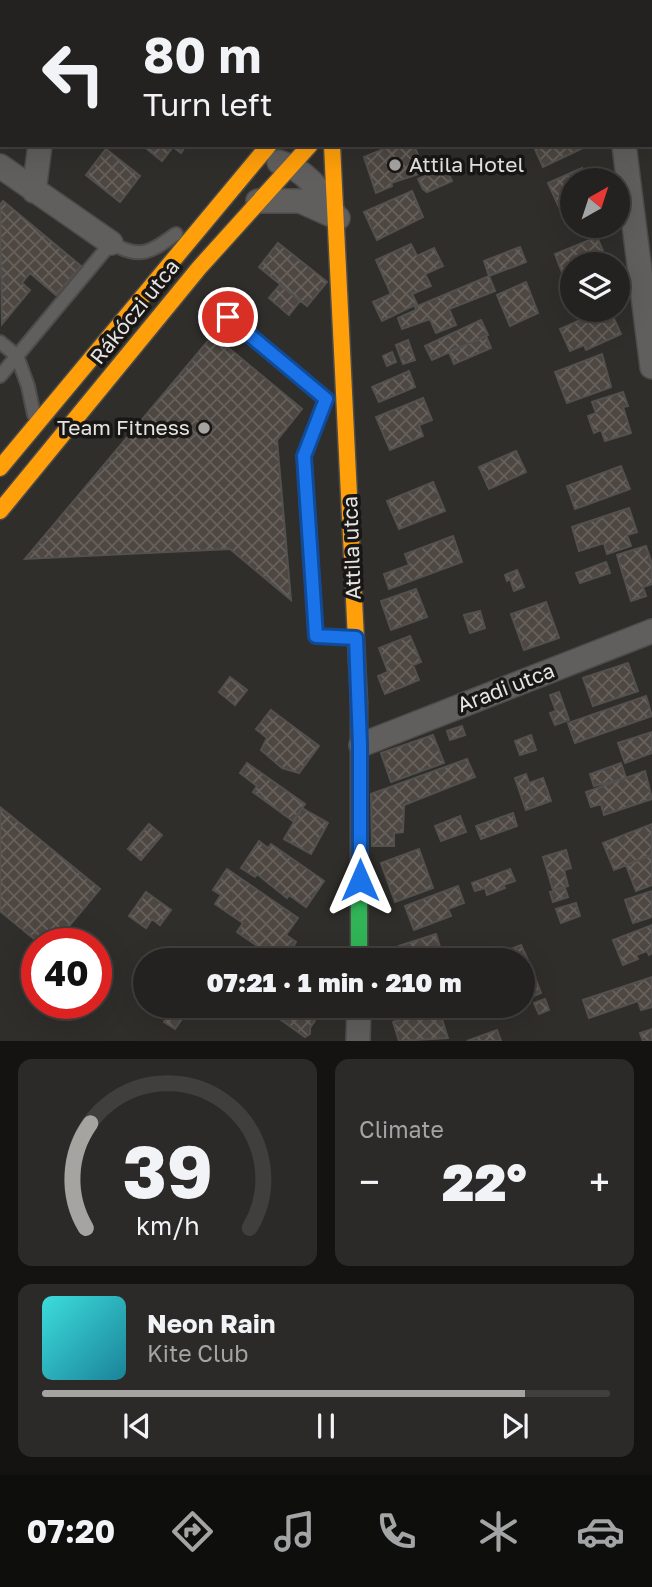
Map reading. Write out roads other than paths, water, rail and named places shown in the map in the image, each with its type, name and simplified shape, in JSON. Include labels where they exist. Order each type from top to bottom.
[{"type":"main road","name":"Rákóczi utca","points":[[0,511],[199,268],[308,147]]},
{"type":"main road","name":"Attila utca","points":[[332,147],[338,218],[360,745],[359,948]]},
{"type":"main road","name":"Rákóczi utca","points":[[0,468],[262,153]]},
{"type":"street","points":[[34,191],[40,147]]},
{"type":"street","points":[[624,147],[652,367]]},
{"type":"street","points":[[262,153],[291,166],[320,190],[338,218]]},
{"type":"street","points":[[0,166],[111,243]]},
{"type":"street","points":[[258,201],[300,201],[338,218]]},
{"type":"street","name":"Aradi utca","points":[[360,745],[652,631]]},
{"type":"street","points":[[358,1041],[359,1018]]},
{"type":"lane","points":[[0,376],[111,243],[127,252],[150,252],[177,234],[218,187],[262,153]]},
{"type":"lane","points":[[228,317],[326,399],[304,456],[316,636],[356,638]]},
{"type":"lane","points":[[0,342],[17,356],[28,386],[36,425]]},
{"type":"place","name":"Attila Hotel","points":[[395,165]]},
{"type":"place","name":"Team Fitness","points":[[204,428]]}]
